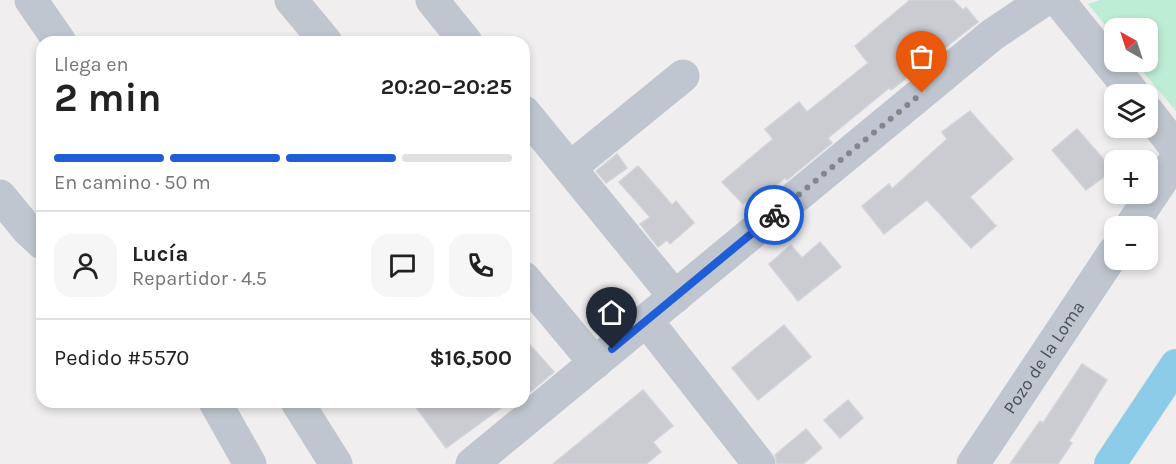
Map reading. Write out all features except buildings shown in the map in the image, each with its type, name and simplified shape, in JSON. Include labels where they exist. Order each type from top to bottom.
[{"type":"street","points":[[31,0],[56,36]]},
{"type":"street","points":[[291,0],[321,36]]},
{"type":"street","points":[[432,0],[461,36]]},
{"type":"street","points":[[472,464],[992,35],[1044,0]]},
{"type":"street","points":[[1058,0],[1126,84]]},
{"type":"street","points":[[570,168],[684,76]]},
{"type":"street","points":[[530,119],[675,297]]},
{"type":"street","points":[[1158,125],[1176,148]]},
{"type":"street","points":[[1138,216],[1176,159]]},
{"type":"street","points":[[0,196],[36,237]]},
{"type":"street","name":"Pozo de la Loma","points":[[973,464],[1104,267]]},
{"type":"street","points":[[530,285],[595,363]]},
{"type":"street","points":[[647,321],[759,464]]},
{"type":"street","points":[[217,408],[250,464]]},
{"type":"street","points":[[301,408],[336,464]]},
{"type":"green space","points":[[1100,0],[1176,0],[1176,111],[1158,89],[1158,84],[1153,84],[1143,72],[1158,72],[1158,18],[1104,18],[1104,24],[1088,4]]},
{"type":"waterway","points":[[1110,464],[1176,365]]},
{"type":"way so far","points":[[774,215],[922,93]]},
{"type":"route","points":[[612,349],[774,215]]}]
